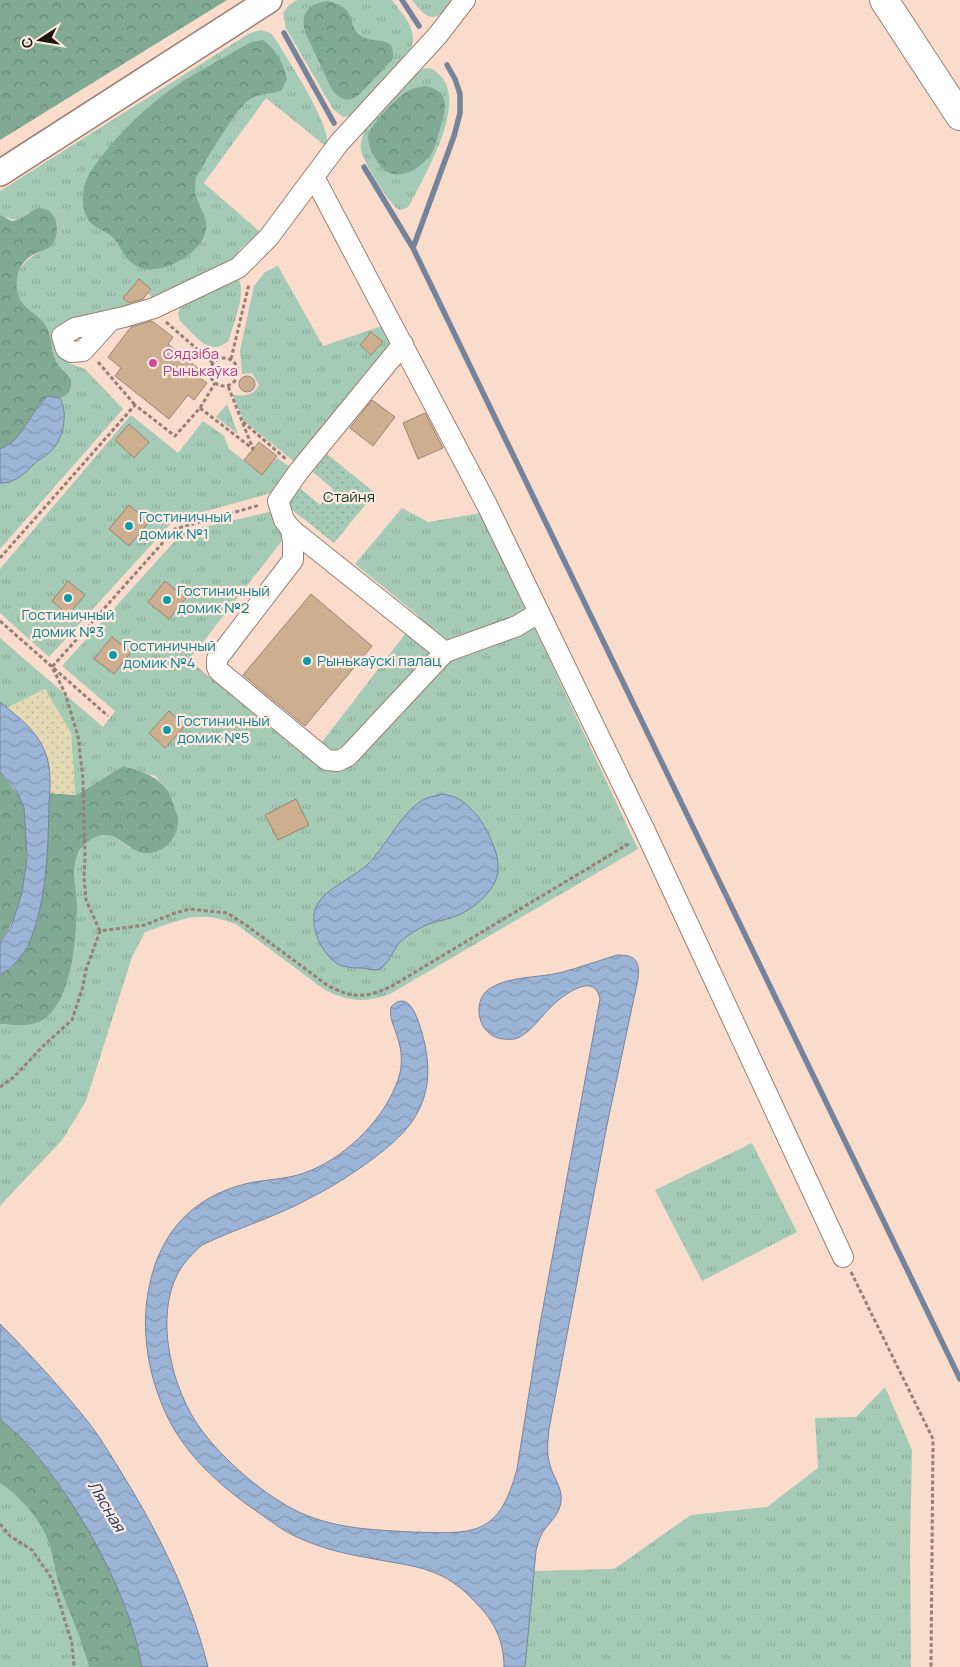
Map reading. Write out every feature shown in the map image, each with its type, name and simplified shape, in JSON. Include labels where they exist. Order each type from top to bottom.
[{"type":"highway","points":[[884,0],[960,116]]},
{"type":"main road","points":[[0,173],[270,0]]},
{"type":"lane","points":[[111,320],[88,347],[78,352],[71,352],[66,349],[62,336],[75,328],[154,308],[238,268],[269,237],[339,143],[438,35],[465,0]]},
{"type":"lane","points":[[314,177],[487,505],[646,833],[843,1257]]},
{"type":"lane","points":[[403,344],[299,471],[278,501],[284,520],[291,529],[445,652]]},
{"type":"lane","points":[[291,529],[293,560],[217,659],[217,667],[219,672],[327,760],[338,762],[348,756],[445,652],[517,626],[538,613]]},
{"type":"path","points":[[231,359],[250,277]]},
{"type":"path","points":[[154,308],[162,318],[213,363]]},
{"type":"path","points":[[88,347],[92,355],[135,405],[175,436],[200,408],[215,383]]},
{"type":"path","points":[[222,358],[231,359],[236,364],[237,379],[228,386],[220,386],[215,383],[210,374],[213,363],[222,358]]},
{"type":"path","points":[[200,408],[253,449],[228,386]]},
{"type":"path","points":[[0,558],[135,405]]},
{"type":"path","points":[[241,420],[299,471]]},
{"type":"path","points":[[52,667],[176,529],[278,501]]},
{"type":"path","points":[[0,621],[108,716]]},
{"type":"path","points":[[0,1087],[14,1077],[43,1046],[72,1020],[82,990],[86,970],[100,931],[86,900],[83,779],[78,736],[64,693],[52,667]]},
{"type":"path","points":[[100,931],[145,925],[174,913],[190,909],[227,913],[327,985],[341,993],[367,996],[392,986],[646,833]]},
{"type":"path","points":[[843,1257],[933,1439],[931,1667]]},
{"type":"path","points":[[0,1524],[10,1536],[32,1550],[52,1579],[72,1643],[74,1667]]},
{"type":"green space","points":[[0,0],[227,0],[0,140]]},
{"type":"green space","points":[[297,0],[392,0],[408,22],[413,35],[411,48],[351,116],[343,117],[333,109],[286,28],[283,13],[289,5]]},
{"type":"green space","points":[[412,0],[453,0],[442,13],[432,17],[423,13]]},
{"type":"green space","points":[[328,1],[345,8],[351,17],[353,26],[361,36],[366,39],[388,43],[393,52],[392,60],[358,96],[350,99],[341,98],[332,90],[305,32],[305,14],[316,4]]},
{"type":"green space","points":[[261,30],[271,33],[309,95],[323,124],[328,148],[266,98],[204,183],[260,232],[239,250],[240,255],[231,265],[156,302],[148,293],[151,289],[139,279],[123,298],[135,308],[142,301],[147,307],[72,326],[62,358],[68,363],[85,369],[123,409],[0,549],[0,449],[23,431],[30,421],[55,396],[60,398],[70,376],[56,362],[50,334],[46,325],[25,307],[17,290],[16,282],[21,268],[26,261],[42,251],[29,212],[15,220],[0,215],[0,191],[250,33]]},
{"type":"green space","points":[[263,40],[279,57],[287,79],[281,91],[258,96],[244,104],[196,177],[195,194],[206,225],[201,242],[196,249],[171,265],[152,269],[135,265],[128,259],[109,234],[88,220],[83,198],[84,186],[89,174],[126,128],[163,95],[251,42]]},
{"type":"green space","points":[[430,68],[443,79],[449,94],[448,113],[443,133],[426,173],[410,204],[407,208],[399,210],[383,191],[366,163],[361,150],[362,140],[365,130],[414,76],[422,69]]},
{"type":"green space","points":[[426,86],[440,93],[444,98],[445,104],[435,146],[428,158],[419,166],[403,174],[392,174],[376,160],[368,137],[373,126],[403,94],[412,89]]},
{"type":"green space","points":[[39,208],[48,210],[55,218],[57,233],[51,246],[31,256],[23,264],[17,280],[18,292],[24,305],[48,328],[54,356],[58,365],[70,378],[71,388],[68,394],[61,398],[48,396],[15,439],[0,449],[0,215],[15,221]]},
{"type":"green space","points":[[278,266],[323,346],[382,326],[396,344],[297,464],[243,420],[233,395],[248,394],[259,385],[252,373],[242,374],[240,350],[254,286],[265,272]]},
{"type":"green space","points":[[234,279],[239,280],[241,293],[229,340],[216,347],[209,346],[197,338],[180,321],[178,313],[183,300]]},
{"type":"green space","points":[[227,404],[238,434],[216,417]]},
{"type":"green space","points":[[131,415],[178,453],[203,421],[224,436],[229,449],[262,474],[277,458],[293,469],[271,493],[174,520],[49,657],[0,613],[0,569]]},
{"type":"green space","name":"Стайня","points":[[327,454],[375,493],[334,543],[286,505],[300,488],[320,505],[333,489],[313,472]]},
{"type":"green space","points":[[402,508],[428,522],[481,513],[638,849],[390,994],[373,999],[350,999],[325,990],[236,924],[210,917],[199,917],[180,920],[145,932],[132,957],[86,1101],[63,1139],[0,1206],[0,1024],[32,1023],[42,1020],[51,1013],[59,1001],[70,969],[73,952],[77,908],[73,870],[79,852],[92,839],[103,835],[114,837],[130,848],[167,789],[155,776],[123,766],[75,795],[71,733],[45,689],[7,708],[0,702],[0,638],[103,727],[115,711],[62,666],[183,532],[273,511],[284,527],[281,542],[189,660],[309,759],[419,616],[355,564]]},
{"type":"green space","points":[[123,766],[149,775],[165,787],[178,817],[176,832],[169,844],[152,853],[134,850],[110,835],[100,835],[82,847],[75,861],[74,868],[77,910],[73,955],[70,971],[59,1001],[51,1013],[36,1023],[21,1025],[0,1024],[0,975],[12,967],[36,922],[46,862],[49,793],[76,795]]},
{"type":"green space","points":[[0,772],[17,792],[24,806],[26,859],[20,902],[15,916],[0,942]]},
{"type":"green space","points":[[752,1143],[797,1232],[702,1281],[655,1190]]},
{"type":"green space","points":[[885,1387],[912,1450],[910,1548],[911,1667],[525,1667],[534,1571],[614,1569],[691,1515],[767,1507],[818,1468],[815,1418],[856,1417]]},
{"type":"green space","points":[[0,1419],[116,1585],[133,1630],[142,1667],[0,1667]]},
{"type":"green space","points":[[0,1419],[40,1459],[88,1529],[125,1606],[142,1667],[89,1667],[60,1587],[46,1535],[26,1506],[14,1493],[0,1483]]},
{"type":"sand","points":[[45,689],[71,733],[75,795],[49,793],[48,764],[42,743],[24,722],[7,708]]},
{"type":"water","points":[[48,396],[60,398],[63,404],[63,427],[58,442],[49,453],[22,475],[10,482],[0,483],[0,449],[15,439]]},
{"type":"water","points":[[0,702],[32,730],[42,744],[49,765],[50,785],[46,874],[36,925],[22,956],[0,975],[0,942],[11,927],[22,893],[27,858],[24,807],[15,788],[0,772]]},
{"type":"water","points":[[442,794],[455,797],[466,804],[484,826],[498,860],[497,878],[489,892],[463,913],[415,931],[399,943],[383,967],[379,969],[373,970],[337,964],[324,950],[317,935],[314,919],[317,905],[333,888],[367,865],[411,810],[427,798]]},
{"type":"water","points":[[617,955],[629,956],[635,960],[638,968],[638,979],[607,1125],[549,1429],[548,1456],[551,1470],[561,1492],[561,1502],[557,1513],[542,1534],[536,1551],[525,1667],[504,1667],[500,1641],[489,1618],[461,1588],[452,1582],[425,1569],[342,1552],[297,1537],[243,1502],[201,1465],[178,1436],[156,1388],[146,1343],[147,1298],[155,1265],[162,1248],[182,1219],[195,1208],[226,1190],[252,1182],[297,1175],[318,1167],[346,1149],[370,1126],[381,1113],[389,1099],[400,1073],[400,1048],[391,1018],[391,1007],[397,1002],[403,1001],[408,1003],[420,1027],[428,1066],[426,1092],[415,1117],[398,1137],[378,1155],[337,1183],[297,1205],[202,1245],[195,1251],[180,1269],[171,1291],[167,1311],[170,1353],[174,1374],[181,1394],[200,1428],[233,1465],[260,1488],[301,1513],[342,1526],[435,1533],[468,1531],[482,1526],[493,1519],[510,1491],[517,1469],[540,1324],[600,999],[597,991],[592,987],[580,987],[559,1000],[527,1032],[518,1038],[511,1039],[501,1039],[489,1033],[482,1023],[479,1004],[484,993],[505,982],[559,973]]},
{"type":"water","name":"Лясная","points":[[0,1324],[68,1397],[103,1443],[124,1477],[174,1569],[193,1617],[208,1667],[142,1667],[125,1606],[114,1580],[87,1529],[40,1459],[0,1419]]},
{"type":"building","points":[[139,279],[151,289],[143,299],[129,303],[123,298]]},
{"type":"building","name":"Сядзіба Рынькаўка","points":[[152,321],[173,337],[168,344],[200,370],[196,375],[207,383],[194,400],[188,395],[169,419],[115,376],[121,368],[108,357],[131,327]]},
{"type":"building","points":[[371,332],[383,342],[371,355],[360,345]]},
{"type":"building","points":[[247,376],[255,384],[247,392],[239,384]]},
{"type":"building","points":[[372,400],[395,417],[373,446],[350,428]]},
{"type":"building","points":[[425,413],[443,448],[418,459],[403,423]]},
{"type":"building","points":[[129,424],[149,442],[134,458],[115,440]]},
{"type":"building","points":[[259,442],[277,456],[262,475],[244,460]]},
{"type":"building","name":"Гостиничный домик №1","points":[[129,505],[149,522],[129,546],[109,529]]},
{"type":"building","name":"Гостиничный домик №3","points":[[68,581],[85,595],[68,615],[52,601]]},
{"type":"building","name":"Гостиничный домик №2","points":[[165,581],[186,598],[169,619],[148,602]]},
{"type":"building","name":"Рынькаўскi палац","points":[[311,594],[372,646],[305,726],[243,675]]},
{"type":"building","name":"Гостиничный домик №4","points":[[112,637],[131,652],[114,674],[94,659]]},
{"type":"building","name":"Гостиничный домик №5","points":[[169,711],[185,726],[165,748],[149,733]]},
{"type":"building","points":[[296,799],[309,825],[278,840],[265,815]]},
{"type":"waterway","points":[[402,0],[419,26]]},
{"type":"waterway","points":[[284,33],[334,123]]},
{"type":"waterway","points":[[413,248],[454,136],[460,113],[460,94],[455,79],[447,65]]},
{"type":"waterway","points":[[364,167],[413,248],[960,1379]]},
{"type":"place","name":"Сядзіба Рынькаўка","points":[[153,363]]},
{"type":"place","name":"Гостиничный домик №1","points":[[129,526]]},
{"type":"place","name":"Гостиничный домик №3","points":[[68,598]]},
{"type":"place","name":"Гостиничный домик №2","points":[[167,600]]},
{"type":"place","name":"Гостиничный домик №4","points":[[113,655]]},
{"type":"place","name":"Рынькаўскi палац","points":[[307,661]]},
{"type":"place","name":"Гостиничный домик №5","points":[[167,730]]}]
